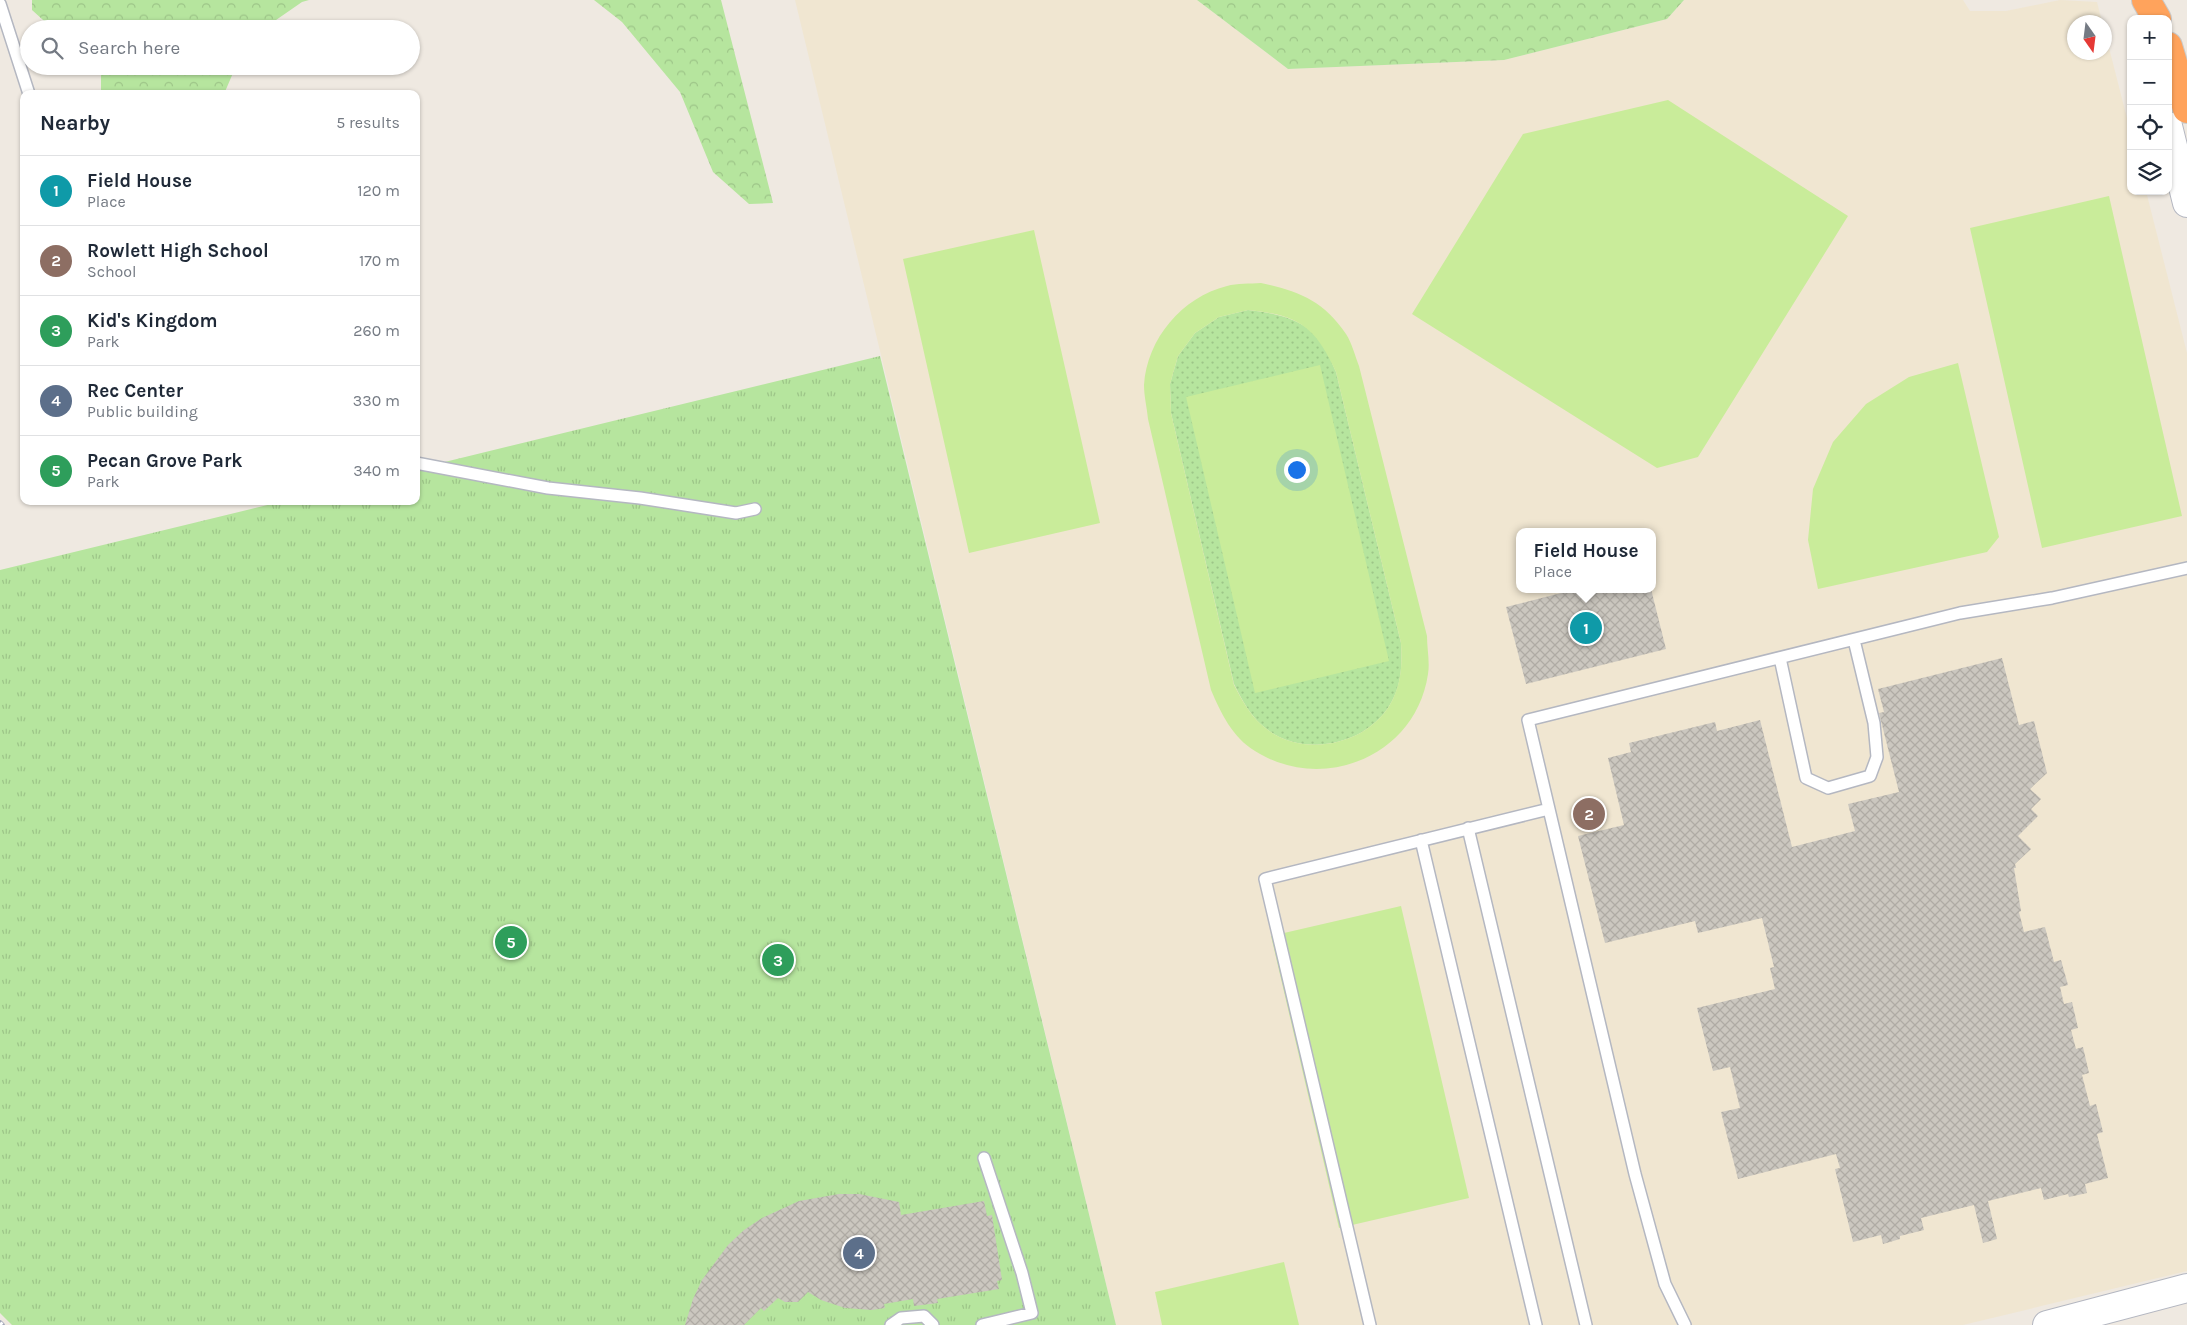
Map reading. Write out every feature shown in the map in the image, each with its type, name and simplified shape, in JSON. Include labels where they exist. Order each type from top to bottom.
[{"type":"highway","points":[[2146,0],[2155,15]]},
{"type":"highway","points":[[2172,59],[2187,109]]},
{"type":"street","points":[[2137,0],[2141,15]]},
{"type":"street","points":[[2172,142],[2187,203]]},
{"type":"street","points":[[2048,1325],[2187,1288]]},
{"type":"lane","points":[[0,4],[20,66]]},
{"type":"lane","points":[[23,75],[28,90]]},
{"type":"lane","points":[[420,465],[548,488],[640,498],[736,513],[755,508]]},
{"type":"lane","points":[[1685,1325],[1665,1284],[1635,1174],[1528,720],[1960,613],[2052,598],[2187,568]]},
{"type":"lane","points":[[1780,658],[1806,778],[1828,788],[1870,776],[1877,757],[1874,723],[1854,640]]},
{"type":"lane","points":[[1370,1325],[1265,879],[1549,809]]},
{"type":"lane","points":[[1468,828],[1586,1325]]},
{"type":"lane","points":[[1421,840],[1536,1325]]},
{"type":"lane","points":[[982,1325],[1032,1313],[1022,1273],[984,1158]]},
{"type":"lane","points":[[892,1325],[901,1318],[924,1316],[933,1325]]},
{"type":"shaded area","points":[[795,0],[1197,0],[1288,69],[1504,60],[1667,19],[1684,0],[1963,0],[1970,11],[2006,11],[2060,0],[2097,2],[2100,15],[2067,15],[2067,60],[2112,59],[2127,118],[2127,195],[2147,195],[2187,353],[2187,1271],[1963,1325],[1116,1325]]},
{"type":"green space","points":[[32,0],[309,0],[302,2],[276,20],[43,20],[32,10]]},
{"type":"green space","points":[[594,0],[721,0],[773,203],[749,204],[713,172],[680,92],[622,22]]},
{"type":"green space","points":[[1197,0],[1684,0],[1667,19],[1504,60],[1288,69]]},
{"type":"green space","points":[[101,75],[232,75],[226,90],[101,90]]},
{"type":"green space","points":[[1668,100],[1848,216],[1698,457],[1657,468],[1412,314],[1523,134]]},
{"type":"green space","points":[[2109,196],[2182,516],[2042,548],[1970,228]]},
{"type":"green space","points":[[1034,230],[1100,523],[969,553],[903,259]]},
{"type":"green space","points":[[1261,283],[1298,294],[1319,305],[1337,322],[1350,341],[1359,366],[1427,636],[1428,674],[1420,703],[1405,727],[1386,746],[1362,759],[1336,767],[1309,769],[1281,763],[1255,751],[1247,745],[1234,732],[1223,716],[1211,690],[1148,419],[1144,393],[1147,368],[1160,336],[1170,322],[1195,300],[1211,292],[1231,285]],"holes":[[[1248,310],[1265,312],[1292,320],[1312,333],[1328,356],[1336,372],[1401,643],[1400,678],[1393,699],[1383,714],[1355,736],[1338,742],[1320,745],[1301,744],[1284,739],[1262,726],[1244,704],[1234,685],[1171,413],[1170,384],[1178,356],[1195,333],[1219,317]]]},
{"type":"green space","points":[[1248,310],[1270,313],[1301,324],[1310,330],[1325,347],[1336,372],[1401,643],[1400,678],[1393,699],[1383,714],[1370,726],[1355,736],[1338,742],[1320,745],[1301,744],[1284,739],[1257,721],[1237,691],[1171,413],[1170,384],[1178,356],[1195,333],[1219,317]]},
{"type":"green space","points":[[880,356],[1116,1325],[12,1325],[0,1313],[0,570],[268,505],[420,505],[420,468]]},
{"type":"green space","points":[[1958,363],[1999,537],[1987,552],[1818,589],[1808,540],[1813,489],[1833,442],[1866,404],[1909,377]]},
{"type":"green space","points":[[1320,365],[1389,661],[1255,693],[1186,397]]},
{"type":"green space","points":[[1401,906],[1469,1198],[1339,1228],[1271,936]]},
{"type":"green space","points":[[1284,1262],[1299,1325],[1162,1325],[1155,1292]]},
{"type":"building","points":[[1561,593],[1652,593],[1666,649],[1526,684],[1506,607]]},
{"type":"building","points":[[2002,658],[2019,725],[2034,721],[2047,773],[2030,789],[2041,799],[2031,809],[2038,816],[2018,836],[2031,849],[2015,864],[2016,868],[2014,868],[2021,911],[2019,912],[2024,932],[2045,927],[2054,962],[2061,960],[2068,985],[2060,987],[2064,1004],[2072,1002],[2078,1028],[2071,1030],[2076,1049],[2083,1047],[2089,1073],[2082,1075],[2090,1106],[2096,1104],[2103,1132],[2097,1134],[2108,1178],[2085,1184],[2087,1193],[2069,1197],[2068,1194],[2044,1200],[2041,1188],[1988,1201],[1997,1239],[1983,1243],[1974,1205],[1921,1218],[1924,1230],[1900,1236],[1900,1239],[1883,1244],[1881,1235],[1853,1242],[1835,1169],[1840,1168],[1836,1154],[1738,1179],[1721,1112],[1740,1108],[1730,1067],[1713,1071],[1697,1008],[1775,989],[1770,968],[1774,967],[1762,918],[1698,933],[1695,921],[1605,943],[1578,836],[1624,825],[1608,758],[1631,752],[1629,743],[1715,722],[1717,731],[1760,720],[1792,847],[1855,831],[1848,804],[1899,792],[1879,713],[1884,712],[1878,689]]},
{"type":"building","points":[[839,1194],[859,1194],[899,1202],[901,1215],[984,1201],[987,1216],[992,1215],[1002,1280],[997,1281],[999,1289],[937,1299],[938,1303],[914,1306],[913,1299],[884,1304],[885,1308],[872,1310],[845,1308],[821,1300],[808,1292],[798,1302],[785,1302],[778,1298],[764,1311],[761,1308],[744,1325],[685,1325],[693,1299],[702,1280],[728,1245],[744,1230],[762,1218],[799,1201]]},
{"type":"place","name":"Field House","points":[[1586,628]]},
{"type":"place","name":"Rowlett High School","points":[[1589,814]]},
{"type":"place","name":"Pecan Grove Park","points":[[511,942]]},
{"type":"place","name":"Kid's Kingdom","points":[[778,960]]},
{"type":"place","name":"Rec Center","points":[[859,1253]]}]
